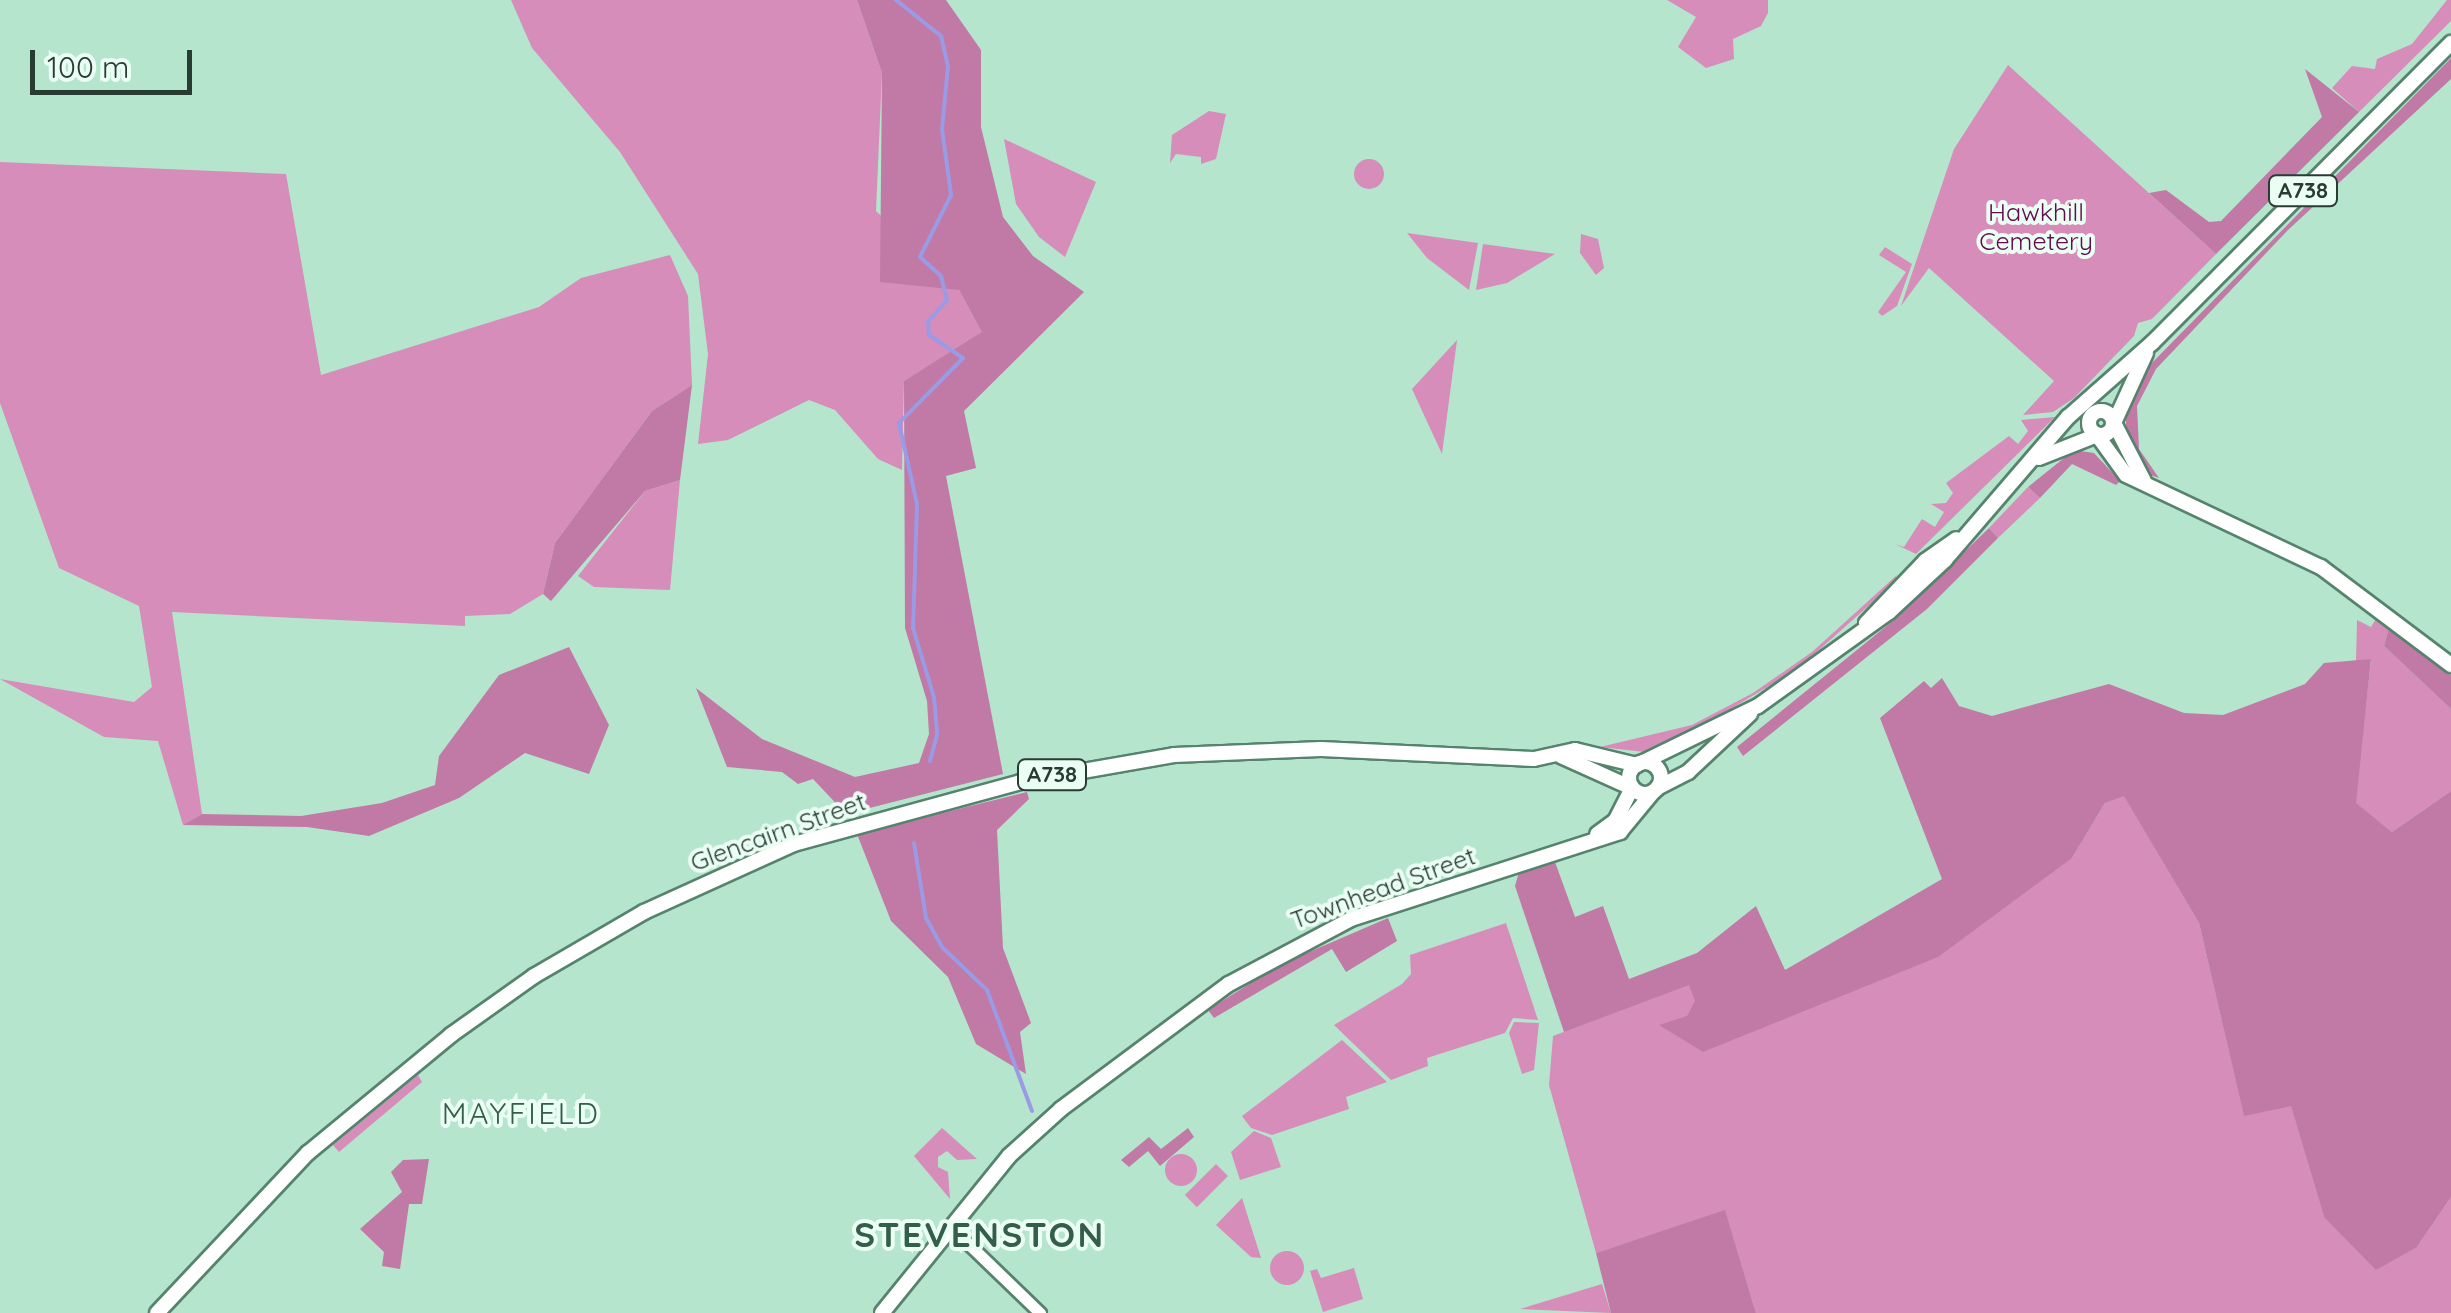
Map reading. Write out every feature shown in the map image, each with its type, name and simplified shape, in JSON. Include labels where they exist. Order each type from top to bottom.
[{"type":"main road","name":"A738","points":[[2093,415],[2127,364],[2152,344],[2451,42]]},
{"type":"main road","name":"A738","points":[[2114,423],[2152,344]]},
{"type":"main road","points":[[1632,788],[1630,773],[1639,764],[1758,706],[1900,602],[2054,436],[2127,364]]},
{"type":"main road","points":[[2054,436],[2093,415],[2108,412],[2148,486]]},
{"type":"main road","points":[[2093,415],[2097,435],[2117,468],[2321,567],[2451,665]]},
{"type":"main road","points":[[2034,461],[2097,435],[2114,423]]},
{"type":"main road","name":"Townhead Street","points":[[882,1313],[1008,1156],[1061,1109],[1228,984],[1294,944],[1626,828],[1655,790],[1698,764],[1758,706]]},
{"type":"main road","name":"Glencairn Street","points":[[157,1313],[308,1153],[451,1036],[575,951],[745,863],[900,812],[1130,761],[1321,749],[1561,756],[1596,751],[1639,764]]},
{"type":"main road","name":"Glencairn Street","points":[[1561,756],[1632,788]]},
{"type":"main road","points":[[1639,764],[1658,770],[1655,790]]},
{"type":"main road","name":"A738","points":[[1632,788],[1655,790]]},
{"type":"main road","name":"Townhead Street","points":[[1587,839],[1616,821],[1632,788]]},
{"type":"street","points":[[951,1227],[1040,1313]]},
{"type":"green space","points":[[511,0],[857,0],[882,73],[876,211],[959,290],[983,333],[904,381],[902,470],[878,459],[835,410],[809,400],[728,440],[698,444],[708,354],[698,274],[620,152],[532,48]]},
{"type":"green space","points":[[1667,0],[1768,0],[1768,13],[1761,26],[1733,39],[1734,59],[1706,68],[1678,47],[1696,17]]},
{"type":"green space","points":[[2451,0],[2451,21],[2359,112],[2332,88],[2352,66],[2375,69],[2377,59],[2412,44]]},
{"type":"green space","name":"Hawkhill Cemetery","points":[[2008,65],[2216,254],[2152,319],[2138,323],[2134,336],[2074,398],[2053,412],[2023,415],[2054,381],[1929,268],[1901,306],[1954,149]]},
{"type":"green space","points":[[1209,111],[1226,114],[1216,159],[1201,164],[1201,157],[1176,154],[1170,163],[1172,135]]},
{"type":"green space","points":[[1004,139],[1096,182],[1065,257],[1039,237],[1016,204]]},
{"type":"green space","points":[[1369,159],[1380,163],[1384,174],[1380,185],[1369,189],[1358,185],[1354,174],[1358,163]]},
{"type":"green space","points":[[0,162],[286,174],[321,375],[539,307],[581,278],[670,255],[688,296],[692,385],[652,411],[555,543],[543,594],[510,614],[465,616],[465,626],[172,612],[202,814],[183,825],[158,741],[104,737],[0,679],[134,702],[152,687],[139,606],[59,568],[0,403]]},
{"type":"green space","points":[[1407,233],[1478,243],[1469,290],[1427,258]]},
{"type":"green space","points":[[1581,234],[1598,239],[1604,268],[1596,275],[1580,253]]},
{"type":"green space","points":[[1483,244],[1555,254],[1507,283],[1476,290]]},
{"type":"green space","points":[[1885,247],[1912,264],[1897,306],[1882,316],[1878,312],[1906,272],[1879,255]]},
{"type":"green space","points":[[1457,340],[1442,454],[1412,389]]},
{"type":"green space","points":[[2055,417],[1916,554],[1895,544],[1904,547],[1922,519],[1935,527],[1944,512],[1931,504],[1946,503],[1953,493],[1946,483],[2009,436],[2018,444],[2028,431],[2021,420]]},
{"type":"green space","points":[[680,480],[670,590],[594,587],[578,576],[645,491]]},
{"type":"green space","points":[[2028,487],[2040,498],[1998,538],[1989,528]]},
{"type":"green space","points":[[1897,575],[1893,584],[1810,658],[1684,737],[1645,752],[1600,747],[1692,725],[1753,693],[1812,652]]},
{"type":"green space","points":[[2378,615],[2390,624],[2384,646],[2451,709],[2451,791],[2392,832],[2355,803],[2371,660],[2356,661],[2357,620],[2371,627]]},
{"type":"green space","points":[[2124,795],[2199,923],[2244,1115],[2291,1105],[2324,1217],[2417,1247],[2451,1197],[2451,1313],[1756,1313],[1725,1211],[1596,1253],[1549,1085],[1553,1036],[1769,954],[1793,1013],[2072,858],[2105,803]]},
{"type":"green space","points":[[1506,923],[1538,1020],[1513,1018],[1505,1033],[1427,1058],[1428,1066],[1391,1080],[1334,1025],[1402,984],[1411,974],[1410,955]]},
{"type":"green space","points":[[1514,1022],[1539,1023],[1534,1070],[1522,1074],[1509,1033]]},
{"type":"green space","points":[[1342,1040],[1387,1082],[1346,1097],[1349,1109],[1272,1135],[1251,1128],[1242,1116]]},
{"type":"green space","points":[[418,1075],[422,1082],[339,1152],[333,1145]]},
{"type":"green space","points":[[942,1128],[977,1159],[957,1160],[947,1151],[938,1157],[938,1167],[948,1172],[950,1199],[914,1156]]},
{"type":"green space","points":[[1254,1131],[1271,1138],[1281,1167],[1240,1180],[1231,1152]]},
{"type":"green space","points":[[1181,1154],[1192,1159],[1197,1170],[1192,1181],[1181,1186],[1170,1181],[1165,1170],[1170,1159]]},
{"type":"green space","points":[[1216,1164],[1228,1176],[1197,1207],[1185,1195]]},
{"type":"green space","points":[[1242,1198],[1261,1258],[1251,1257],[1216,1225]]},
{"type":"green space","points":[[1287,1251],[1299,1256],[1304,1268],[1299,1280],[1287,1285],[1275,1280],[1270,1268],[1275,1256]]},
{"type":"green space","points":[[1354,1268],[1363,1299],[1323,1312],[1310,1271],[1317,1269],[1321,1278]]},
{"type":"green space","points":[[1602,1284],[1611,1313],[1520,1309]]},
{"type":"shaded area","points":[[857,0],[946,0],[981,50],[981,127],[1003,217],[1033,256],[1084,292],[964,411],[976,468],[946,476],[1003,774],[846,814],[813,779],[798,784],[782,772],[727,767],[696,688],[762,739],[855,777],[919,763],[929,734],[927,701],[905,628],[904,381],[982,332],[959,290],[880,282],[882,73]]},
{"type":"shaded area","points":[[2451,58],[2451,79],[2288,230],[2156,369],[2137,406],[2139,449],[2159,478],[2145,473],[2126,432],[2126,412],[2147,368]]},
{"type":"shaded area","points":[[2305,69],[2359,112],[2216,254],[2149,193],[2166,190],[2209,222],[2221,221],[2322,117]]},
{"type":"shaded area","points":[[692,385],[680,480],[645,491],[551,601],[543,594],[555,543],[652,411]]},
{"type":"shaded area","points":[[2074,450],[2094,453],[2120,481],[2116,485],[2072,464],[2040,498],[2028,487]]},
{"type":"shaded area","points":[[1989,528],[1998,538],[1927,609],[1743,756],[1737,747],[1894,620]]},
{"type":"shaded area","points":[[2390,624],[2451,675],[2451,709],[2384,646]]},
{"type":"shaded area","points":[[569,647],[609,725],[589,774],[525,753],[459,798],[369,836],[307,827],[183,825],[202,814],[301,816],[382,803],[435,785],[439,756],[499,675]]},
{"type":"shaded area","points":[[2371,659],[2356,803],[2392,832],[2451,791],[2451,1197],[2417,1247],[2376,1270],[2324,1217],[2291,1106],[2244,1116],[2199,923],[2124,796],[2105,803],[2072,858],[1938,957],[1703,1052],[1659,1025],[1687,1016],[1695,1001],[1689,985],[1564,1032],[1515,886],[1519,872],[1555,862],[1575,917],[1603,906],[1629,979],[1697,953],[1756,906],[1785,970],[1942,879],[1880,718],[1924,681],[1931,688],[1942,678],[1959,706],[1992,716],[2109,684],[2184,713],[2223,715],[2305,684],[2324,663]]},
{"type":"shaded area","points":[[1027,792],[1029,799],[997,830],[1003,948],[1031,1023],[1020,1032],[1026,1074],[976,1044],[948,977],[891,921],[857,834]]},
{"type":"shaded area","points":[[1388,918],[1397,941],[1346,972],[1332,949],[1214,1018],[1208,1010],[1279,965]]},
{"type":"shaded area","points":[[1188,1128],[1194,1137],[1160,1166],[1148,1151],[1129,1167],[1121,1160],[1149,1137],[1161,1149]]},
{"type":"shaded area","points":[[429,1159],[422,1204],[409,1204],[400,1269],[382,1266],[384,1252],[360,1229],[402,1192],[391,1172],[403,1160]]},
{"type":"shaded area","points":[[1725,1210],[1756,1313],[1611,1313],[1596,1253]]},
{"type":"waterway","points":[[896,0],[941,36],[948,66],[942,129],[951,195],[920,257],[941,276],[947,300],[928,322],[929,335],[963,358],[899,423],[917,504],[913,628],[934,697],[937,735],[930,761]]},
{"type":"waterway","points":[[914,843],[926,918],[942,947],[987,990],[1032,1111]]},
{"type":"district","name":"MAYFIELD","points":[[521,1113]]},
{"type":"district","name":"STEVENSTON","points":[[980,1234]]}]
